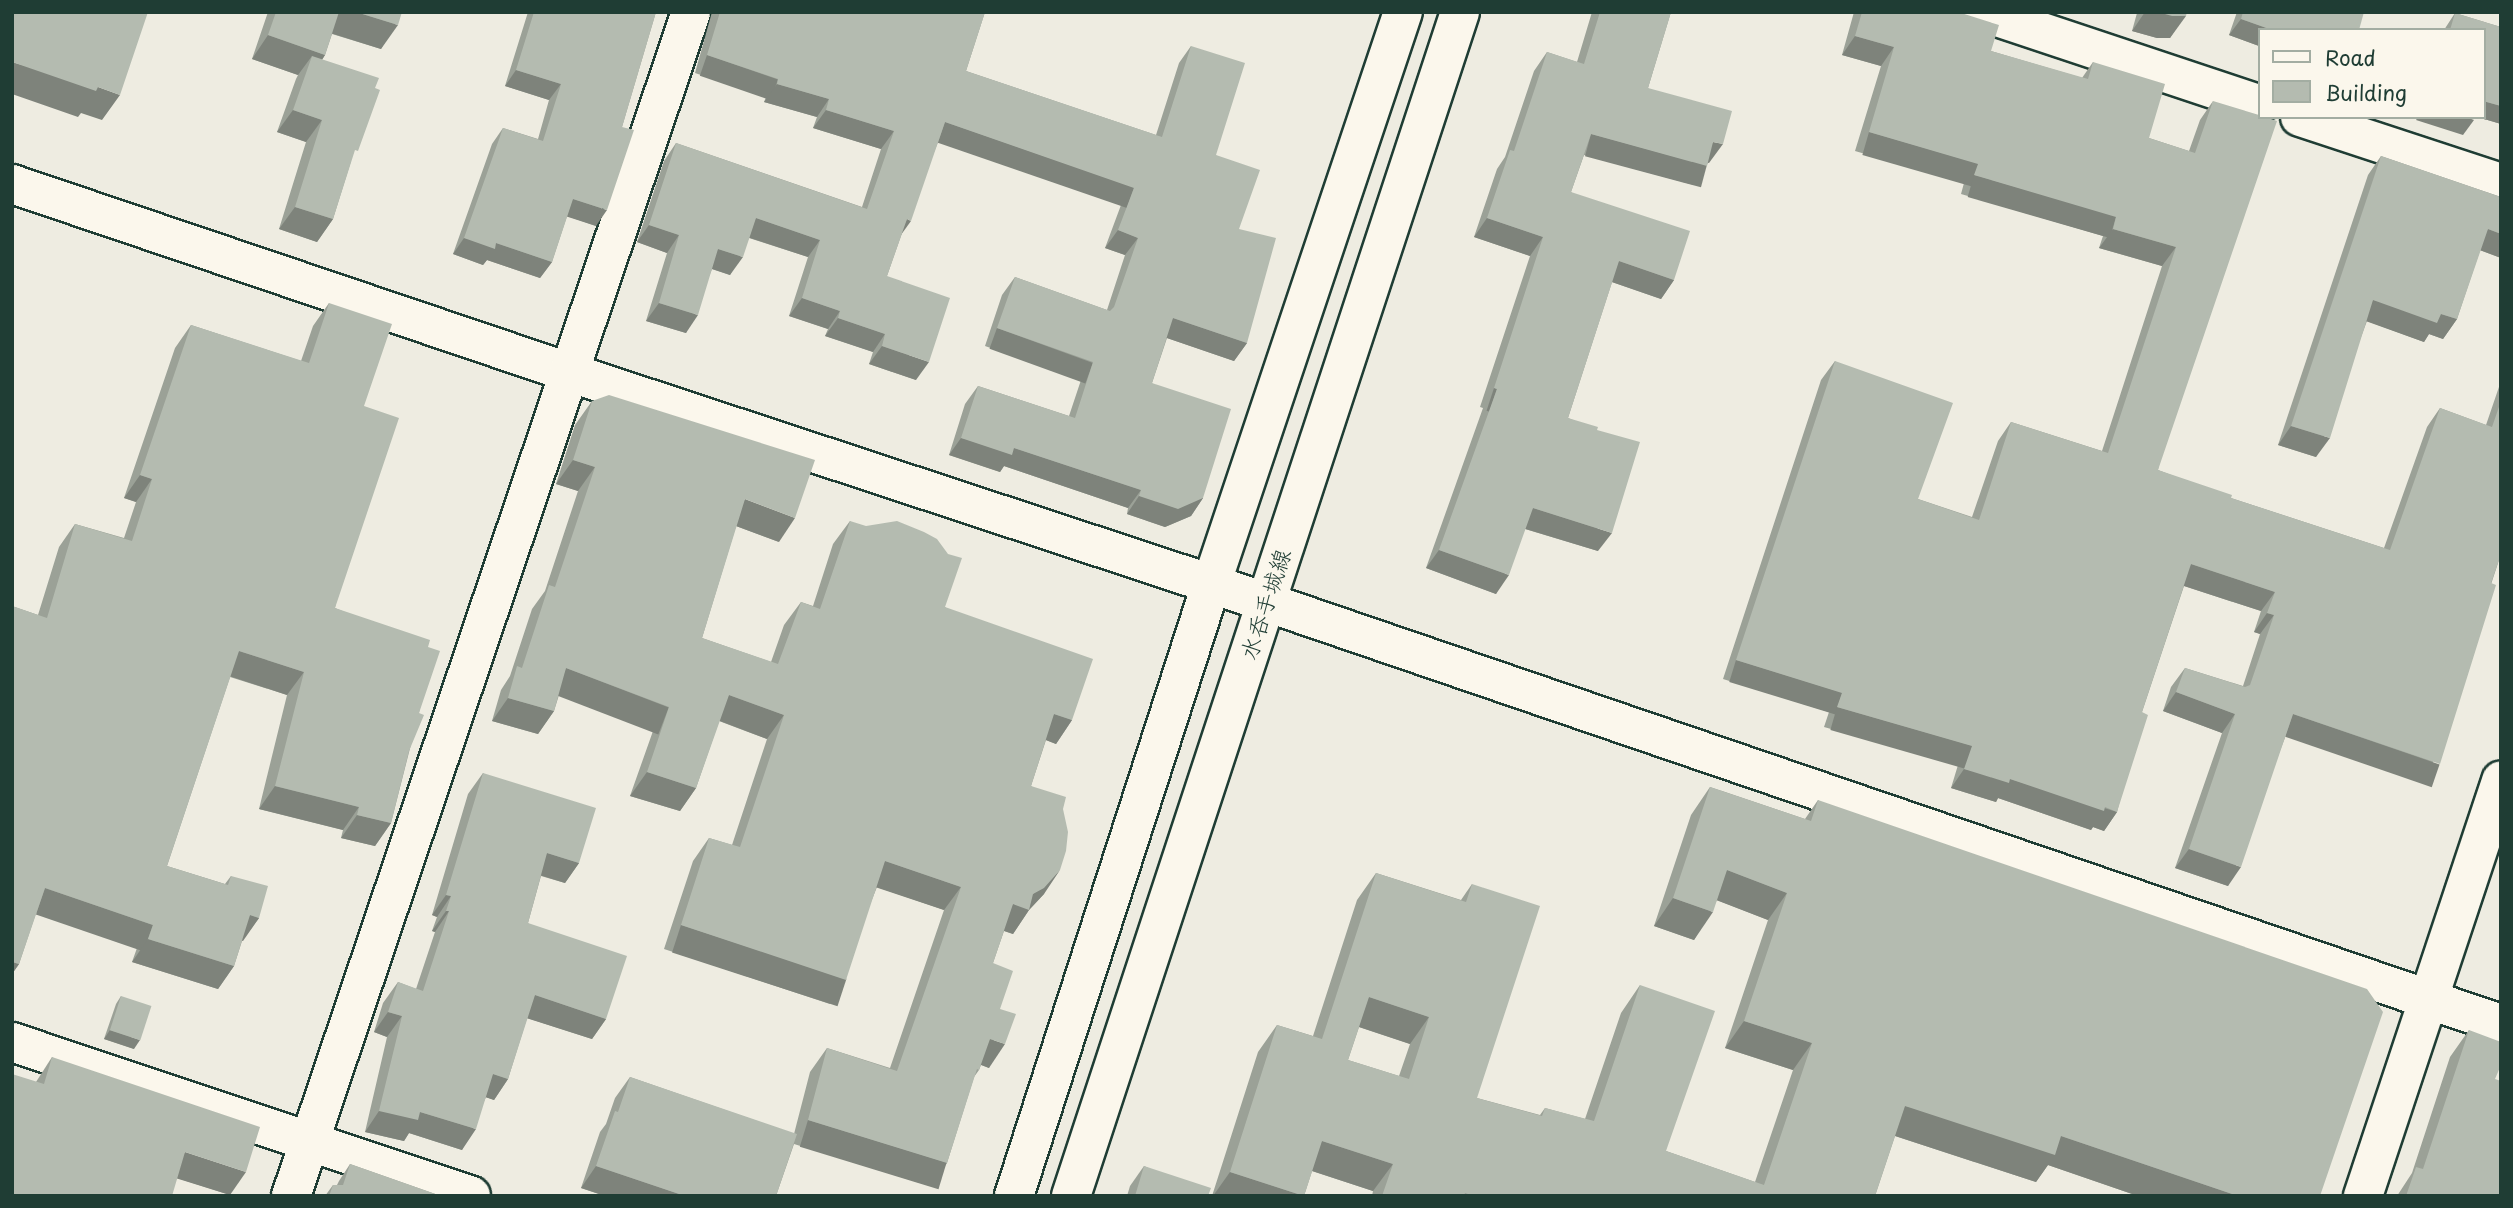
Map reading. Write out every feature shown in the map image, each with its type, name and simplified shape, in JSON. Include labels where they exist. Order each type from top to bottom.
[{"type":"street","points":[[291,1196],[691,12]]},
{"type":"street","points":[[1014,1196],[1210,585],[1403,12]]},
{"type":"street","name":"水呑手城線","points":[[1071,1196],[1460,12]]},
{"type":"street","points":[[1982,12],[2258,104]]},
{"type":"street","points":[[2306,119],[2501,183]]},
{"type":"street","points":[[12,184],[568,372],[1266,602],[2501,1024]]},
{"type":"street","points":[[2363,1196],[2430,1001],[2501,780]]},
{"type":"street","points":[[12,1042],[471,1196]]},
{"type":"building","points":[[12,12],[148,12],[120,95],[98,87],[96,91],[12,62]]},
{"type":"building","points":[[276,12],[339,12],[325,55],[268,35]]},
{"type":"building","points":[[356,12],[402,12],[398,25]]},
{"type":"building","points":[[534,12],[656,12],[622,127],[634,130],[607,210],[573,199],[552,262],[496,243],[495,249],[464,238],[503,128],[543,141],[561,84],[516,70]]},
{"type":"building","points":[[720,12],[985,12],[966,71],[1162,137],[1191,46],[1245,63],[1216,155],[1260,170],[1239,229],[1276,238],[1247,343],[1173,318],[1152,383],[1231,409],[1203,498],[1178,509],[1139,496],[1141,490],[1014,448],[1012,455],[961,438],[978,386],[1075,418],[1093,362],[997,328],[1015,277],[1110,311],[1114,307],[1138,238],[1118,230],[1134,188],[945,122],[911,221],[907,219],[887,276],[950,298],[929,362],[882,346],[885,334],[838,318],[840,311],[802,298],[820,240],[756,218],[743,257],[718,249],[698,315],[659,303],[679,235],[649,225],[676,143],[867,209],[894,131],[826,110],[829,99],[777,84],[778,79],[707,55]]},
{"type":"building","points":[[1600,12],[1671,12],[1648,88],[1732,111],[1723,144],[1713,142],[1707,166],[1591,134],[1571,192],[1690,231],[1674,280],[1619,261],[1568,418],[1598,427],[1597,430],[1640,442],[1612,533],[1533,508],[1509,575],[1439,550],[1497,389],[1494,388],[1543,237],[1487,218],[1510,150],[1514,151],[1547,52],[1584,64]]},
{"type":"building","points":[[1862,12],[1958,12],[1999,25],[1991,51],[2088,79],[2093,62],[2165,84],[2149,138],[2195,153],[2213,101],[2258,115],[2258,119],[2277,121],[2158,470],[2232,495],[2231,498],[2390,550],[2440,408],[2492,427],[2501,401],[2501,554],[2491,583],[2496,585],[2440,764],[2293,714],[2241,867],[2189,849],[2235,714],[2176,692],[2185,668],[2245,687],[2250,685],[2274,615],[2267,613],[2275,592],[2191,564],[2142,712],[2148,715],[2117,812],[2105,807],[2104,811],[2010,779],[2009,783],[1964,769],[1972,746],[1837,707],[1842,693],[1736,660],[1835,361],[1953,403],[1918,499],[1979,520],[2011,422],[2108,453],[2176,247],[2113,229],[2116,217],[1974,175],[1978,164],[1869,132],[1894,47],[1855,36]]},
{"type":"building","points":[[2158,12],[2187,12],[2186,16],[2172,16]]},
{"type":"building","points":[[2243,12],[2364,12],[2360,28],[2266,28],[2241,19]]},
{"type":"building","points":[[2455,13],[2501,27],[2501,106],[2485,102],[2485,28],[2451,28]]},
{"type":"building","points":[[312,56],[379,78],[375,88],[380,90],[358,151],[355,150],[333,219],[295,207],[322,120],[293,110]]},
{"type":"building","points":[[2381,156],[2501,197],[2501,234],[2488,229],[2457,319],[2441,314],[2437,323],[2373,300],[2330,438],[2291,426]]},
{"type":"building","points":[[329,303],[392,324],[364,406],[399,418],[335,608],[430,640],[428,647],[440,651],[419,713],[424,715],[409,751],[391,823],[357,815],[359,807],[275,786],[304,672],[239,651],[167,866],[228,885],[231,876],[268,886],[259,918],[250,915],[234,966],[148,939],[153,925],[45,888],[19,964],[12,962],[12,606],[47,618],[75,524],[132,541],[152,479],[140,475],[191,325],[309,363]]},
{"type":"building","points":[[609,395],[815,460],[795,518],[745,499],[702,638],[778,664],[801,602],[820,609],[850,521],[866,526],[897,521],[937,539],[948,554],[962,558],[945,607],[1093,659],[1072,720],[1054,714],[1031,786],[1066,797],[1063,809],[1068,832],[1066,851],[1060,870],[1044,888],[1033,894],[1029,910],[1013,904],[993,963],[1013,971],[1000,1009],[1016,1014],[1005,1044],[990,1039],[979,1070],[977,1069],[947,1163],[808,1120],[827,1048],[897,1071],[961,887],[885,861],[846,980],[681,925],[709,838],[740,847],[784,715],[729,695],[696,788],[647,772],[669,707],[566,668],[554,711],[508,698],[517,666],[522,668],[549,585],[555,587],[595,467],[573,460],[592,401]]},
{"type":"building","points":[[483,773],[596,808],[579,863],[547,853],[528,923],[627,956],[606,1019],[535,995],[508,1079],[493,1074],[476,1129],[420,1112],[418,1120],[379,1111],[402,1016],[388,1012],[398,982],[423,991],[449,911],[446,911],[451,896],[446,895]]},
{"type":"building","points":[[1710,787],[1811,821],[1818,800],[2367,989],[2383,1012],[2320,1196],[2238,1196],[2061,1136],[2055,1155],[1905,1106],[1875,1196],[1474,1196],[1465,1193],[1464,1196],[1382,1196],[1393,1164],[1322,1141],[1304,1196],[1230,1172],[1277,1025],[1322,1039],[1376,873],[1466,902],[1472,884],[1540,906],[1477,1098],[1542,1116],[1545,1108],[1594,1121],[1640,985],[1715,1011],[1666,1151],[1764,1185],[1812,1043],[1744,1021],[1787,893],[1727,870],[1713,912],[1673,898]],"holes":[[[1369,997],[1429,1017],[1409,1079],[1348,1060]]]},
{"type":"building","points":[[121,996],[151,1006],[140,1040],[110,1030]]},
{"type":"building","points":[[2469,1030],[2501,1042],[2501,1065],[2495,1079],[2501,1081],[2501,1196],[2406,1196],[2416,1167],[2423,1169]]},
{"type":"building","points":[[52,1057],[260,1127],[246,1172],[185,1152],[172,1196],[12,1196],[12,1074],[44,1084]]},
{"type":"building","points":[[630,1077],[797,1134],[776,1196],[685,1196],[596,1166]]},
{"type":"building","points":[[350,1164],[441,1196],[329,1196],[333,1185],[343,1185]]},
{"type":"building","points":[[1144,1166],[1211,1188],[1208,1196],[1135,1196]]}]
